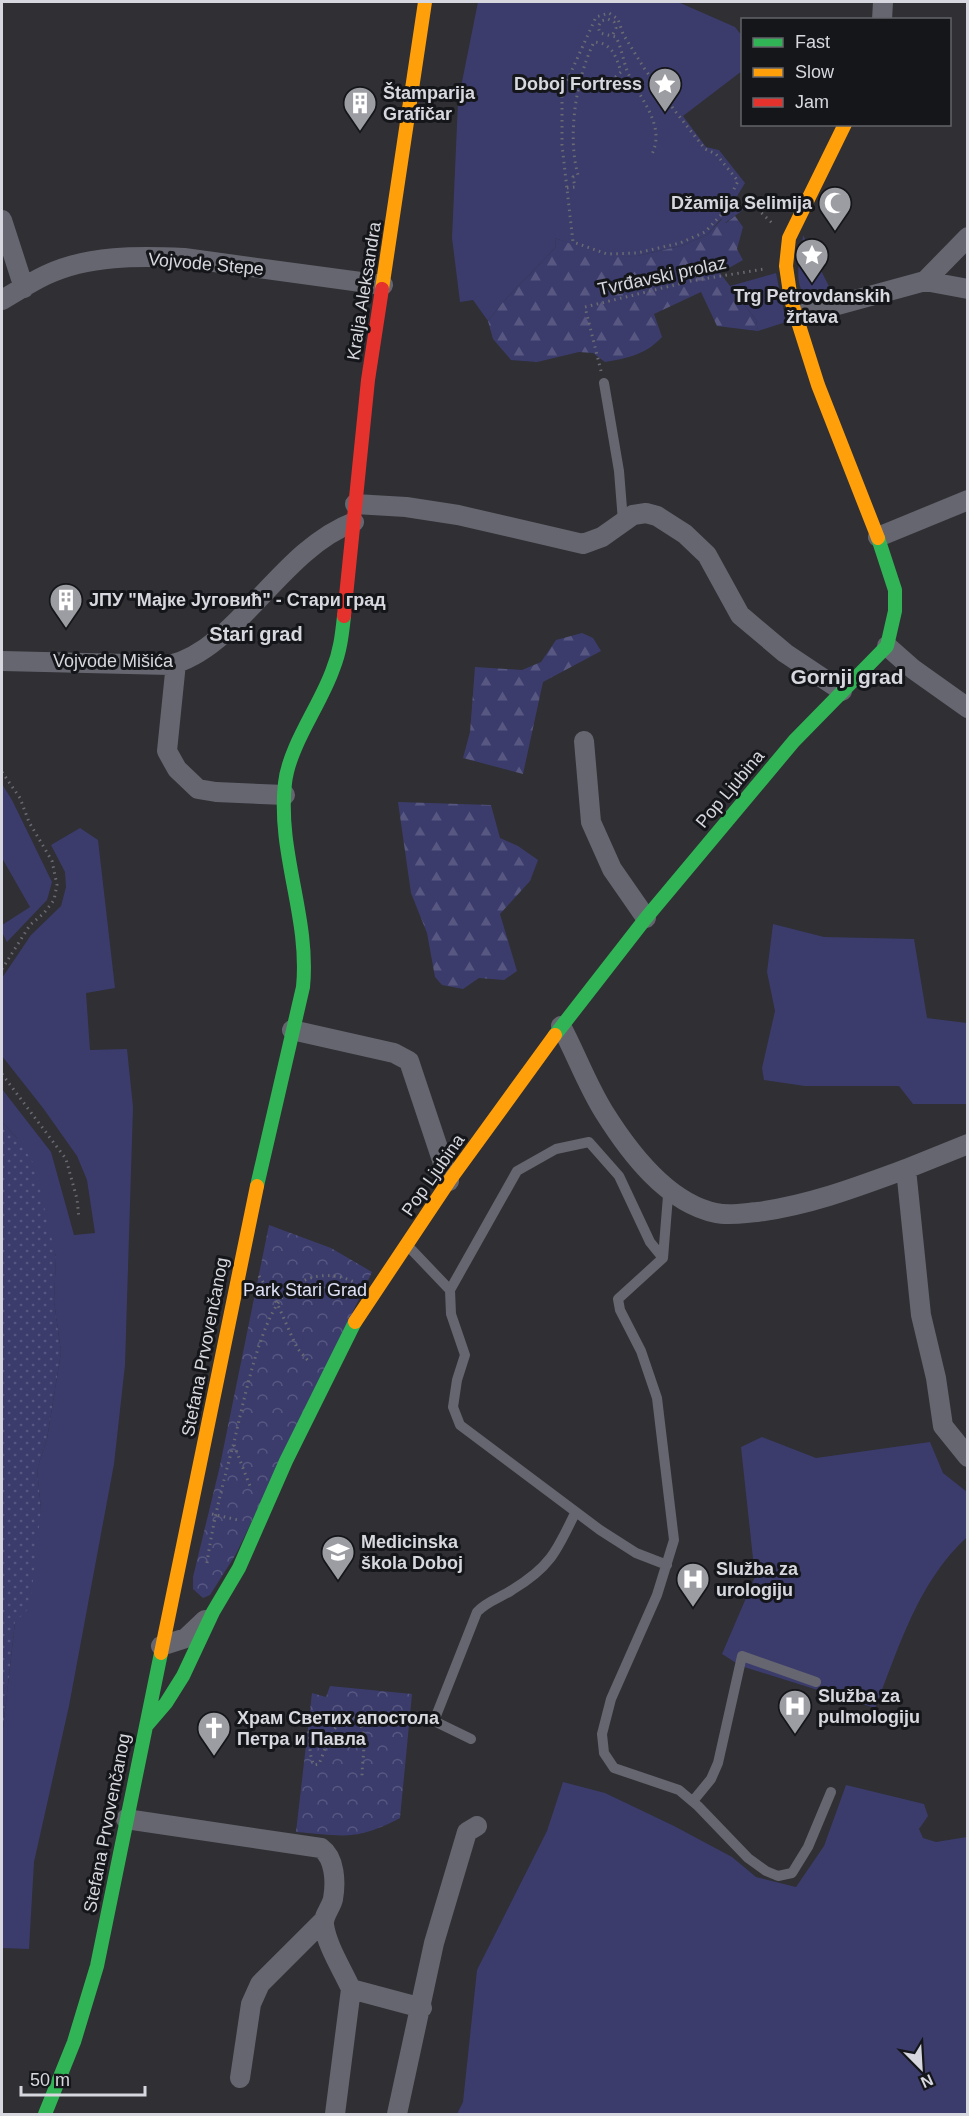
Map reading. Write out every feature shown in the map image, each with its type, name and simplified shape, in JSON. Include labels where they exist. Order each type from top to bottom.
[{"type":"street","name":"Kralja Aleksandra","points":[[349,587],[354,513],[382,285],[425,2]]},
{"type":"street","points":[[882,18],[883,2]]},
{"type":"street","points":[[789,238],[844,126]]},
{"type":"street","points":[[2,220],[24,288]]},
{"type":"street","points":[[925,281],[968,237]]},
{"type":"street","name":"Pop Ljubina","points":[[143,1730],[166,1703],[183,1676],[199,1612],[239,1568],[286,1461],[340,1349],[449,1181],[561,1026],[646,918],[794,741],[887,646],[895,611],[895,590],[878,537],[818,385],[791,300],[786,266],[789,238]]},
{"type":"street","name":"Vojvode Stepe","points":[[2,300],[47,274],[77,265],[154,257],[184,258],[382,285]]},
{"type":"street","points":[[797,316],[925,281],[968,289]]},
{"type":"street","points":[[878,537],[968,500]]},
{"type":"street","points":[[354,513],[406,507],[458,515],[583,544],[602,537],[633,514],[646,513],[685,534],[707,555],[740,615],[785,653],[842,691]]},
{"type":"street","name":"Vojvode Mišića","points":[[2,661],[176,663],[200,653],[296,559],[354,513]]},
{"type":"street","name":"Stefana Prvovenčanog","points":[[45,2115],[74,2042],[97,1966],[143,1730],[202,1456],[244,1241],[303,987],[306,957],[302,926],[287,858],[285,782],[299,742],[333,670],[341,646],[349,587]]},
{"type":"street","points":[[887,646],[913,669],[968,708]]},
{"type":"street","points":[[176,663],[167,751],[177,770],[198,789],[285,795]]},
{"type":"street","points":[[584,741],[591,822],[612,870],[646,918]]},
{"type":"street","points":[[561,1026],[602,1109],[641,1164],[672,1191],[691,1203],[717,1213],[743,1213],[828,1198],[968,1144]]},
{"type":"street","points":[[292,1030],[394,1053],[409,1061],[449,1181]]},
{"type":"street","points":[[906,1169],[921,1315],[936,1378],[943,1426],[968,1457]]},
{"type":"street","points":[[161,1646],[186,1638],[199,1612],[171,1599]]},
{"type":"street","points":[[126,1819],[321,1848],[332,1859],[333,1899],[323,1921],[260,1984],[251,2004],[240,2078]]},
{"type":"street","points":[[397,2115],[443,1908],[467,1832],[477,1826]]},
{"type":"street","points":[[323,1921],[326,1935],[351,1989],[335,2115]]},
{"type":"street","points":[[351,1989],[422,2008]]},
{"type":"lane","points":[[604,383],[619,471],[622,521]]},
{"type":"lane","points":[[663,1258],[650,1242],[620,1176],[589,1142],[556,1149],[517,1171],[450,1290],[451,1314],[465,1355],[457,1380],[453,1407],[460,1425],[575,1513],[636,1553],[667,1565]]},
{"type":"lane","points":[[672,1191],[668,1196],[663,1258],[618,1299],[620,1310],[641,1351],[657,1398],[674,1540],[657,1595],[611,1699],[602,1734],[604,1753],[614,1768],[679,1790],[693,1801],[748,1858],[766,1871],[778,1876],[792,1873],[800,1861],[831,1792]]},
{"type":"lane","name":"Pop Ljubina","points":[[407,1244],[450,1290]]},
{"type":"lane","points":[[471,1739],[434,1721],[477,1611],[483,1605],[529,1580],[555,1555],[575,1513]]},
{"type":"lane","points":[[693,1801],[711,1779],[718,1763],[742,1656],[816,1682]]},
{"type":"path","points":[[721,214],[705,232],[680,243],[637,253],[607,254],[573,242],[562,145],[562,92],[596,17],[609,13],[618,19],[623,34],[639,60],[675,111],[705,149],[716,153],[738,181],[734,191]]},
{"type":"path","points":[[601,21],[614,22],[616,28],[613,34],[605,36],[600,33],[598,27],[601,21]]},
{"type":"path","points":[[613,34],[619,43],[627,71],[656,126],[658,142],[652,154]]},
{"type":"path","points":[[567,188],[575,187],[573,177],[578,175],[574,162],[576,99],[582,66],[594,42],[603,43],[614,52],[621,72],[613,79]]},
{"type":"path","points":[[651,128],[656,126]]},
{"type":"path","points":[[740,206],[747,199],[789,238]]},
{"type":"path","name":"Tvrđavski prolaz","points":[[604,383],[585,307],[691,281],[786,266]]},
{"type":"path","points":[[2,772],[20,798],[29,822],[52,861],[57,885],[54,900],[30,925],[2,969]]},
{"type":"path","points":[[2,1074],[66,1159],[77,1199],[79,1218]]},
{"type":"path","points":[[207,1563],[214,1514],[252,1366],[277,1303],[287,1291],[309,1278],[322,1275],[342,1276],[356,1283]]},
{"type":"path","points":[[263,1279],[277,1303],[297,1348],[313,1367]]},
{"type":"path","points":[[234,1443],[251,1489]]},
{"type":"path","points":[[214,1514],[248,1522]]},
{"type":"path","points":[[299,1710],[304,1714],[311,1734],[314,1766],[319,1764],[337,1723],[353,1716],[358,1719],[363,1727],[362,1776]]},
{"type":"green space","points":[[478,2],[678,2],[735,27],[741,35],[741,72],[683,116],[706,147],[719,150],[745,183],[736,198],[743,210],[725,223],[721,219],[707,235],[681,246],[637,256],[607,258],[555,238],[556,247],[503,302],[488,321],[473,300],[460,302],[452,238],[458,102]]},
{"type":"green space","points":[[735,216],[743,227],[737,249],[743,260],[720,273],[756,320],[758,331],[717,326],[701,292],[654,314],[662,337],[643,352],[621,359],[605,362],[593,353],[579,352],[537,362],[511,360],[493,339],[488,321],[503,302],[556,247],[555,238],[607,257],[637,256],[681,246],[707,235],[722,219],[726,223]]},
{"type":"green space","points":[[803,235],[835,298],[813,302],[801,289],[798,272]]},
{"type":"green space","points":[[776,273],[786,322],[758,331],[756,320],[730,286]]},
{"type":"green space","points":[[582,633],[593,638],[601,651],[543,682],[523,774],[463,758],[470,732],[475,667],[522,670],[541,662],[556,640]]},
{"type":"green space","points":[[2,784],[52,882],[47,900],[7,942],[2,932],[2,925],[30,907],[2,858]]},
{"type":"green space","points":[[398,802],[491,805],[500,838],[518,846],[538,860],[530,881],[500,914],[517,971],[504,980],[479,978],[463,989],[442,985],[435,977],[427,933],[411,893]]},
{"type":"green space","points":[[80,828],[98,840],[115,988],[86,993],[90,1050],[127,1049],[133,1107],[125,1365],[114,1464],[69,1706],[34,1862],[29,1949],[2,1948],[2,1738],[15,1622],[41,1509],[37,1469],[47,1439],[61,1352],[54,1301],[56,1256],[17,1138],[2,1122],[2,1089],[51,1152],[74,1235],[95,1233],[87,1180],[77,1156],[2,1056],[2,978],[31,935],[61,906],[66,887],[65,872],[51,845]]},
{"type":"green space","points":[[773,924],[824,937],[914,939],[927,1018],[967,1023],[967,1104],[913,1104],[899,1086],[805,1086],[764,1080],[762,1068],[775,1011],[767,972]]},
{"type":"green space","points":[[2,1122],[17,1138],[34,1164],[56,1257],[54,1301],[61,1352],[47,1439],[37,1469],[41,1509],[30,1607],[15,1622],[2,1738]]},
{"type":"green space","name":"Park Stari Grad","points":[[269,1225],[331,1248],[372,1272],[236,1554],[210,1595],[203,1598],[193,1589],[193,1577],[219,1470]]},
{"type":"green space","points":[[762,1437],[816,1458],[930,1442],[943,1473],[967,1492],[967,1537],[935,1574],[923,1595],[902,1639],[875,1708],[741,1666],[722,1654],[755,1577],[741,1447]]},
{"type":"green space","points":[[330,1686],[412,1694],[400,1818],[360,1834],[296,1832],[312,1693],[326,1697]]},
{"type":"green space","points":[[563,1782],[605,1793],[674,1826],[732,1857],[756,1877],[796,1887],[824,1846],[846,1785],[924,1804],[928,1816],[919,1829],[923,1838],[936,1842],[967,1837],[967,2114],[457,2114],[463,2102],[477,1970],[547,1831]]},
{"type":"traffic: fast","points":[[555,1035],[646,918],[794,741],[887,646],[895,611],[895,590],[878,538]]},
{"type":"traffic: fast","points":[[257,1186],[303,987],[302,935],[285,835],[285,783],[292,754],[335,663],[344,616]]},
{"type":"traffic: fast","points":[[148,1724],[166,1703],[183,1676],[213,1612],[239,1568],[286,1461],[355,1322]]},
{"type":"traffic: fast","points":[[45,2114],[74,2042],[97,1966],[161,1653]]},
{"type":"traffic: slow","points":[[382,289],[425,2]]},
{"type":"traffic: slow","points":[[844,126],[789,238],[786,266],[791,300],[818,385],[878,538]]},
{"type":"traffic: slow","points":[[355,1322],[449,1181],[555,1035]]},
{"type":"traffic: slow","points":[[161,1653],[257,1186]]},
{"type":"traffic: jam","points":[[344,616],[368,380],[382,289]]},
{"type":"place","name":"Doboj Fortress","points":[[665,113]]},
{"type":"place","name":"Štamparija Grafičar","points":[[360,132]]},
{"type":"place","name":"Džamija Selimija","points":[[835,232]]},
{"type":"place","name":"Trg Petrovdanskih žrtava","points":[[812,284]]},
{"type":"place","name":"ЈПУ \"Мајке Југовић\" - Стари град","points":[[66,629]]},
{"type":"place","name":"Medicinska škola Doboj","points":[[338,1581]]},
{"type":"place","name":"Služba za urologiju","points":[[693,1608]]},
{"type":"place","name":"Služba za pulmologiju","points":[[795,1735]]},
{"type":"place","name":"Храм Светих апостола Петра и Павла","points":[[214,1757]]},
{"type":"district","name":"Stari grad","points":[[256,634]]},
{"type":"district","name":"Gornji grad","points":[[847,676]]}]
